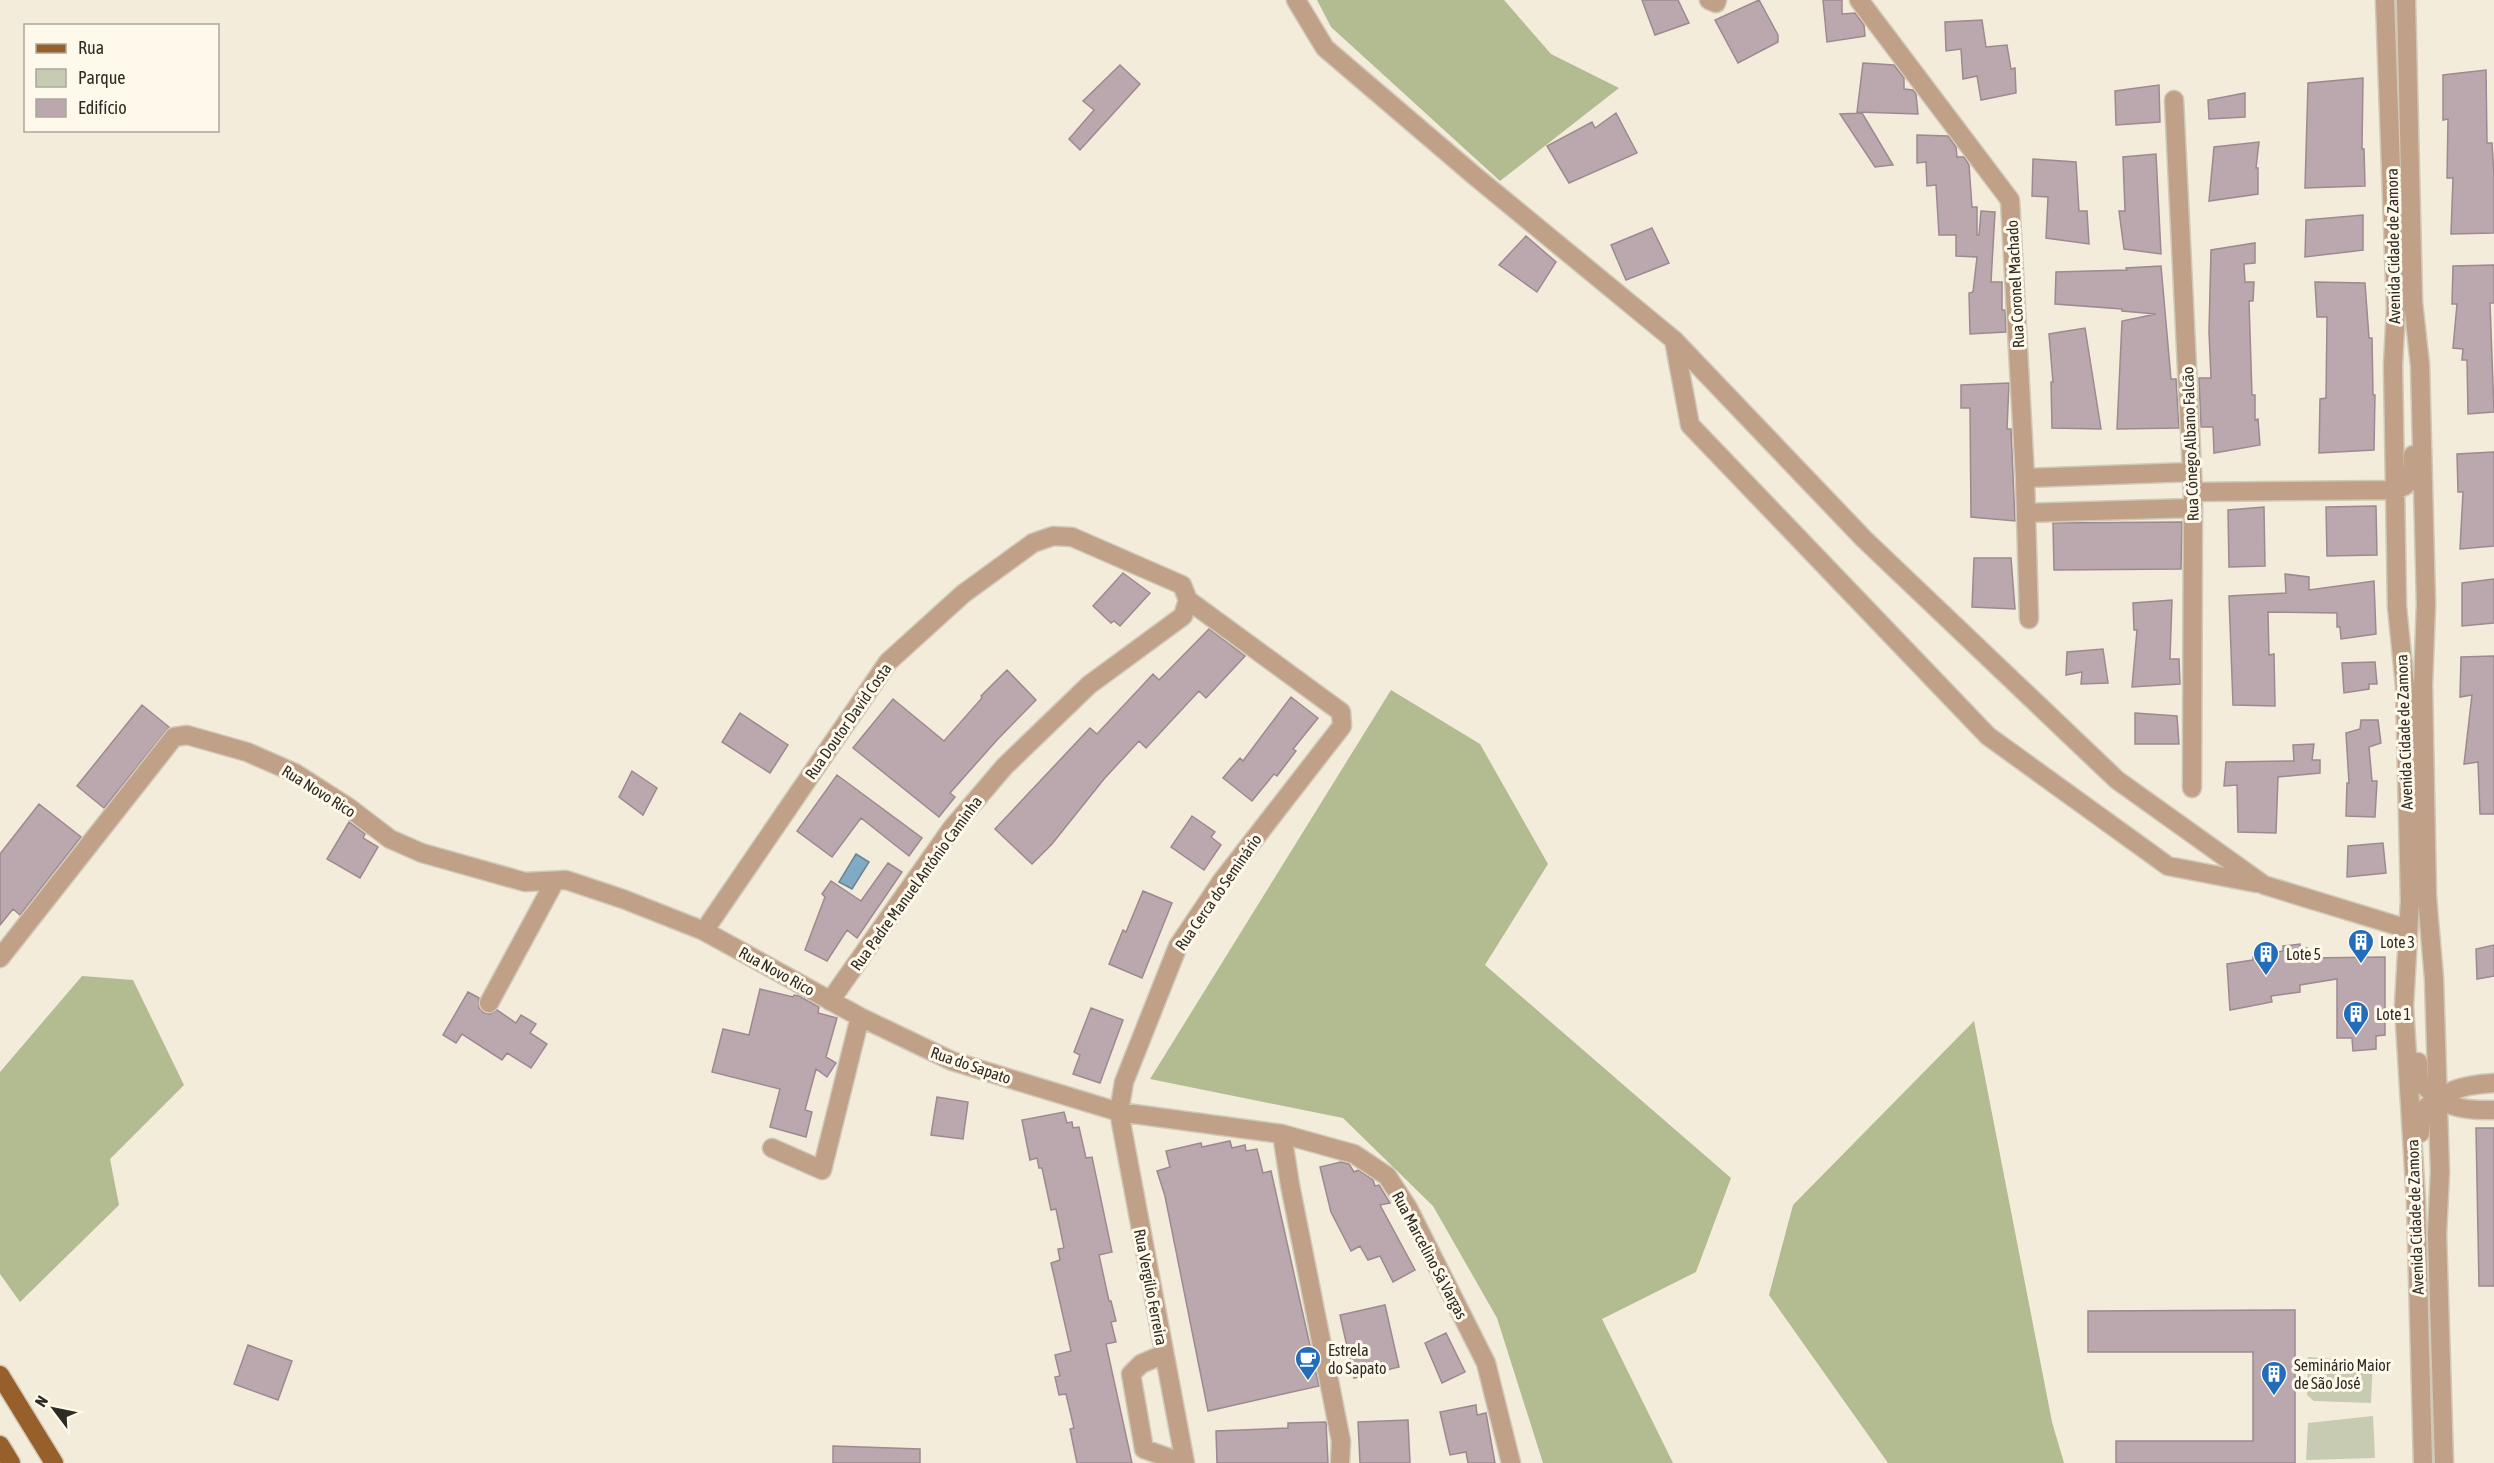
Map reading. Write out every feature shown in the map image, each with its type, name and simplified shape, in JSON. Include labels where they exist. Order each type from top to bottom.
[{"type":"main road","points":[[0,1375],[54,1463]]},
{"type":"main road","points":[[0,1445],[11,1463]]},
{"type":"street","points":[[1296,0],[1325,48],[1476,177],[1674,340],[1864,539],[2117,780],[2264,885]]},
{"type":"street","points":[[1709,0],[1716,3],[1717,0]]},
{"type":"street","name":"Rua Coronel Machado","points":[[1859,0],[2010,200],[2025,478],[2029,619]]},
{"type":"street","name":"Avenida Cidade de Zamora","points":[[2385,0],[2396,308],[2393,365],[2397,606],[2405,686],[2410,900],[2404,1006],[2416,1201],[2423,1463]]},
{"type":"street","name":"Avenida Cidade de Zamora","points":[[2406,0],[2413,302],[2421,365],[2426,579],[2422,685],[2427,897],[2434,979],[2438,1139],[2437,1234],[2444,1463]]},
{"type":"street","name":"Rua Cónego Albano Falcão","points":[[2174,100],[2193,500],[2192,788]]},
{"type":"street","points":[[1674,340],[1690,425],[1988,736],[2168,866],[2264,885],[2408,929]]},
{"type":"street","points":[[2026,513],[2193,500],[2405,488],[2413,477],[2414,417],[2421,401]]},
{"type":"street","points":[[2025,478],[2192,472]]},
{"type":"street","points":[[2394,490],[2409,500],[2416,510],[2417,559],[2426,579]]},
{"type":"street","name":"Rua Doutor David Costa","points":[[704,931],[888,662],[963,594],[1033,543],[1053,536],[1072,537],[1182,585],[1188,600],[1341,712],[1342,726]]},
{"type":"street","name":"Rua Padre Manuel António Caminha","points":[[830,1001],[952,828],[1005,766],[1089,685],[1183,616],[1188,600]]},
{"type":"street","name":"Rua Cerca do Seminário","points":[[1119,1112],[1124,1082],[1178,946],[1221,882],[1342,726]]},
{"type":"street","name":"Rua Novo Rico","points":[[0,958],[174,737],[187,735],[248,752],[295,773],[348,807],[390,839],[422,853],[525,882],[566,880],[623,899],[704,931],[830,1001]]},
{"type":"street","points":[[489,1003],[555,881]]},
{"type":"street","name":"Rua do Sapato","points":[[830,1001],[952,1061],[1119,1112]]},
{"type":"street","points":[[2404,1006],[2417,1039],[2419,1082],[2437,1099],[2466,1111]]},
{"type":"street","points":[[772,1148],[822,1170],[860,1017]]},
{"type":"street","points":[[2436,1065],[2451,1078],[2466,1084],[2494,1083]]},
{"type":"street","points":[[2416,1201],[2420,1165],[2421,1111],[2437,1099],[2466,1084]]},
{"type":"street","points":[[2438,1139],[2442,1124],[2451,1113],[2494,1110]]},
{"type":"street","name":"Rua Marcelino Sá Vargas","points":[[1119,1112],[1282,1134],[1354,1154],[1387,1176],[1408,1208],[1486,1363],[1511,1463]]},
{"type":"street","name":"Rua Vergílio Ferreira","points":[[1119,1112],[1184,1463]]},
{"type":"street","points":[[1282,1134],[1341,1441],[1340,1463]]},
{"type":"street","points":[[1164,1354],[1141,1364],[1131,1374],[1144,1449],[1184,1463]]},
{"type":"green space","points":[[1317,0],[1504,0],[1551,54],[1619,88],[1500,181],[1331,27]]},
{"type":"green space","points":[[1391,690],[1480,744],[1548,864],[1485,965],[1731,1178],[1696,1272],[1602,1319],[1673,1463],[1543,1463],[1497,1318],[1433,1206],[1343,1118],[1150,1079]]},
{"type":"green space","points":[[82,976],[133,980],[184,1085],[110,1159],[119,1205],[20,1302],[0,1274],[0,1072]]},
{"type":"green space","points":[[1974,1021],[2052,1422],[2064,1463],[1888,1463],[1769,1295],[1793,1205]]},
{"type":"green space","points":[[2308,1357],[2373,1362],[2371,1403],[2314,1401],[2307,1395]]},
{"type":"green space","points":[[2373,1416],[2375,1458],[2306,1460],[2308,1423]]},
{"type":"water","points":[[856,854],[869,862],[852,889],[839,882]]},
{"type":"building","points":[[1642,0],[1678,0],[1689,23],[1655,35]]},
{"type":"building","points":[[1759,0],[1778,35],[1778,42],[1738,63],[1715,20]]},
{"type":"building","points":[[1823,0],[1842,0],[1842,14],[1855,13],[1864,25],[1865,36],[1827,42]]},
{"type":"building","points":[[1982,20],[1986,47],[2007,45],[2011,69],[2015,68],[2016,93],[1981,100],[1977,76],[1963,79],[1961,49],[1946,51],[1945,22]]},
{"type":"building","points":[[1863,63],[1894,65],[1904,78],[1904,89],[1913,90],[1916,94],[1918,114],[1857,112]]},
{"type":"building","points":[[1120,65],[1140,84],[1080,150],[1069,139],[1094,110],[1083,101]]},
{"type":"building","points":[[2486,70],[2487,143],[2492,143],[2494,175],[2494,233],[2451,234],[2453,178],[2447,178],[2448,119],[2443,120],[2443,75]]},
{"type":"building","points":[[2363,78],[2362,149],[2364,149],[2365,186],[2305,188],[2308,83]]},
{"type":"building","points":[[2159,85],[2160,122],[2116,125],[2115,91]]},
{"type":"building","points":[[2245,93],[2245,117],[2209,119],[2208,100]]},
{"type":"building","points":[[1616,113],[1637,153],[1569,183],[1547,146],[1592,122],[1595,128]]},
{"type":"building","points":[[1862,113],[1893,165],[1875,167],[1840,114]]},
{"type":"building","points":[[1917,135],[1948,136],[1956,147],[1957,157],[1964,157],[1969,165],[1972,207],[1977,207],[1977,235],[1979,235],[1981,211],[1995,212],[1991,282],[2002,282],[2002,310],[2005,310],[2006,332],[1970,334],[1969,293],[1973,292],[1977,257],[1956,256],[1956,235],[1939,235],[1936,185],[1927,186],[1926,162],[1917,163]]},
{"type":"building","points":[[2259,142],[2256,168],[2258,168],[2258,194],[2209,201],[2214,147]]},
{"type":"building","points":[[2156,154],[2161,254],[2124,249],[2119,211],[2125,211],[2123,157]]},
{"type":"building","points":[[2033,159],[2076,162],[2079,211],[2087,211],[2089,244],[2046,238],[2048,197],[2032,196]]},
{"type":"building","points":[[2363,215],[2363,250],[2305,257],[2306,220]]},
{"type":"building","points":[[1652,228],[1669,263],[1626,280],[1611,245]]},
{"type":"building","points":[[1526,236],[1556,262],[1537,292],[1499,265]]},
{"type":"building","points":[[2255,243],[2255,263],[2244,264],[2245,282],[2254,282],[2253,301],[2249,301],[2252,395],[2255,395],[2255,420],[2258,419],[2260,445],[2214,453],[2213,427],[2201,427],[2199,378],[2211,378],[2209,332],[2211,250]]},
{"type":"building","points":[[2494,265],[2494,303],[2490,303],[2494,412],[2468,414],[2467,360],[2462,360],[2463,349],[2453,348],[2457,304],[2452,304],[2453,266]]},
{"type":"building","points":[[2161,266],[2171,379],[2176,379],[2179,428],[2117,429],[2122,321],[2156,314],[2055,304],[2056,272],[2127,270],[2126,268]]},
{"type":"building","points":[[2315,282],[2365,283],[2369,338],[2372,338],[2373,395],[2375,395],[2374,450],[2319,453],[2320,399],[2326,398],[2327,317],[2317,317]]},
{"type":"building","points":[[2085,328],[2101,429],[2052,428],[2051,382],[2053,382],[2049,334]]},
{"type":"building","points":[[2009,383],[2007,429],[2011,429],[2015,521],[1971,517],[1970,408],[1961,408],[1961,385]]},
{"type":"building","points":[[2494,452],[2494,546],[2460,549],[2463,492],[2458,492],[2457,454]]},
{"type":"building","points":[[2376,506],[2377,555],[2327,556],[2326,507]]},
{"type":"building","points":[[2264,507],[2265,566],[2229,567],[2228,510]]},
{"type":"building","points":[[2182,522],[2181,569],[2054,570],[2053,523]]},
{"type":"building","points":[[1974,558],[2011,558],[2015,609],[1972,607]]},
{"type":"building","points":[[1123,573],[1150,593],[1120,626],[1114,621],[1111,623],[1093,606]]},
{"type":"building","points":[[2285,574],[2309,577],[2309,590],[2374,581],[2376,634],[2341,639],[2340,627],[2337,627],[2337,613],[2268,612],[2269,655],[2274,654],[2275,706],[2233,705],[2229,596],[2286,593]]},
{"type":"building","points":[[2494,579],[2494,623],[2462,626],[2462,583]]},
{"type":"building","points":[[2172,600],[2170,659],[2179,659],[2180,684],[2132,687],[2137,630],[2134,630],[2133,603]]},
{"type":"building","points":[[1209,629],[1245,656],[1206,698],[1199,691],[1146,748],[1139,741],[1104,779],[1052,844],[1032,864],[995,829],[1090,728],[1097,734],[1153,674],[1159,680]]},
{"type":"building","points":[[2103,649],[2108,683],[2081,684],[2082,672],[2066,675],[2067,652]]},
{"type":"building","points":[[2494,656],[2494,814],[2480,814],[2478,762],[2464,764],[2472,695],[2460,697],[2461,657]]},
{"type":"building","points":[[2375,662],[2377,684],[2369,684],[2369,689],[2344,693],[2342,663]]},
{"type":"building","points":[[1007,670],[1036,700],[950,793],[955,797],[939,817],[853,748],[893,699],[944,741],[982,698],[981,696]]},
{"type":"building","points":[[1291,697],[1318,718],[1293,749],[1296,751],[1277,776],[1274,774],[1252,801],[1223,778],[1240,758],[1243,761]]},
{"type":"building","points":[[142,705],[169,727],[104,808],[77,786]]},
{"type":"building","points":[[740,713],[788,745],[770,773],[722,742]]},
{"type":"building","points":[[2135,713],[2177,716],[2179,744],[2135,744]]},
{"type":"building","points":[[2361,720],[2378,720],[2381,743],[2369,747],[2372,781],[2377,781],[2375,817],[2346,816],[2347,783],[2349,783],[2346,733],[2360,729]]},
{"type":"building","points":[[2314,744],[2312,760],[2320,760],[2320,773],[2278,777],[2276,833],[2238,832],[2237,785],[2224,786],[2226,762],[2294,761],[2293,745]]},
{"type":"building","points":[[632,771],[657,788],[643,815],[619,797]]},
{"type":"building","points":[[837,775],[922,838],[909,856],[861,818],[832,857],[797,831]]},
{"type":"building","points":[[39,804],[81,837],[20,915],[13,909],[0,925],[0,854]]},
{"type":"building","points":[[1192,816],[1215,832],[1211,837],[1221,845],[1204,870],[1171,847]]},
{"type":"building","points":[[349,822],[365,834],[363,838],[378,847],[360,878],[327,859]]},
{"type":"building","points":[[2383,843],[2386,873],[2347,877],[2348,846]]},
{"type":"building","points":[[888,863],[902,872],[857,938],[847,930],[827,961],[805,950],[825,897],[822,894],[831,881],[861,901]]},
{"type":"building","points":[[1143,891],[1172,903],[1142,978],[1109,964],[1123,930],[1126,932]]},
{"type":"building","points":[[2300,944],[2300,950],[2307,948],[2307,958],[2385,957],[2385,1035],[2376,1036],[2376,1049],[2353,1051],[2352,1038],[2337,1038],[2337,979],[2300,985],[2300,992],[2271,996],[2272,1002],[2230,1010],[2227,964],[2253,960],[2253,957],[2283,951],[2283,946]]},
{"type":"building","points":[[2494,945],[2494,976],[2477,979],[2476,949]]},
{"type":"building","points":[[760,989],[793,997],[794,995],[799,996],[819,1007],[818,1013],[837,1018],[826,1057],[836,1063],[827,1077],[816,1069],[805,1110],[812,1112],[806,1137],[770,1127],[780,1089],[712,1072],[723,1029],[749,1035]]},
{"type":"building","points":[[468,992],[479,998],[479,1008],[484,1013],[490,1014],[497,1010],[516,1023],[521,1015],[536,1024],[530,1033],[547,1044],[531,1068],[507,1053],[502,1060],[462,1034],[456,1043],[443,1035]]},
{"type":"building","points":[[1091,1008],[1123,1020],[1100,1083],[1073,1074],[1080,1055],[1074,1052]]},
{"type":"building","points":[[937,1097],[968,1102],[963,1139],[931,1135]]},
{"type":"building","points":[[1064,1112],[1067,1123],[1072,1122],[1073,1128],[1079,1127],[1086,1158],[1092,1157],[1112,1252],[1099,1255],[1116,1321],[1111,1322],[1116,1342],[1106,1344],[1132,1463],[1077,1463],[1070,1429],[1074,1428],[1066,1394],[1059,1395],[1055,1377],[1060,1376],[1055,1355],[1071,1351],[1051,1263],[1060,1260],[1058,1249],[1064,1248],[1056,1209],[1051,1210],[1042,1168],[1039,1168],[1037,1158],[1030,1160],[1022,1120]]},
{"type":"building","points":[[2476,1128],[2494,1128],[2494,1286],[2479,1286]]},
{"type":"building","points":[[1230,1141],[1232,1148],[1245,1145],[1246,1151],[1257,1149],[1263,1173],[1271,1171],[1319,1386],[1208,1411],[1165,1196],[1157,1171],[1170,1167],[1166,1151],[1201,1143],[1202,1147]]},
{"type":"building","points":[[1341,1162],[1349,1164],[1354,1172],[1358,1170],[1373,1180],[1375,1186],[1379,1185],[1390,1203],[1380,1205],[1415,1270],[1393,1282],[1380,1256],[1368,1260],[1360,1246],[1351,1251],[1331,1212],[1320,1167]]},
{"type":"building","points":[[1385,1305],[1399,1367],[1354,1378],[1340,1315]]},
{"type":"building","name":"Seminário Maior de São José","points":[[2295,1310],[2295,1463],[2116,1463],[2116,1441],[2253,1441],[2253,1352],[2088,1352],[2088,1311]]},
{"type":"building","points":[[1446,1333],[1465,1372],[1442,1383],[1425,1343]]},
{"type":"building","points":[[248,1345],[292,1361],[278,1400],[234,1384]]},
{"type":"building","points":[[1476,1405],[1477,1415],[1486,1413],[1495,1463],[1468,1463],[1466,1452],[1450,1455],[1440,1412]]},
{"type":"building","points":[[1408,1420],[1410,1463],[1360,1463],[1358,1422]]},
{"type":"building","points":[[1326,1422],[1328,1463],[1217,1463],[1216,1431],[1288,1428],[1288,1423]]},
{"type":"building","points":[[833,1446],[920,1449],[920,1463],[833,1463]]},
{"type":"place","name":"Lote 3","points":[[2361,965]]},
{"type":"place","name":"Lote 5","points":[[2266,977]]},
{"type":"place","name":"Lote 1","points":[[2356,1037]]},
{"type":"place","name":"Estrela do Sapato","points":[[1308,1382]]},
{"type":"place","name":"Seminário Maior de São José","points":[[2274,1397]]}]
